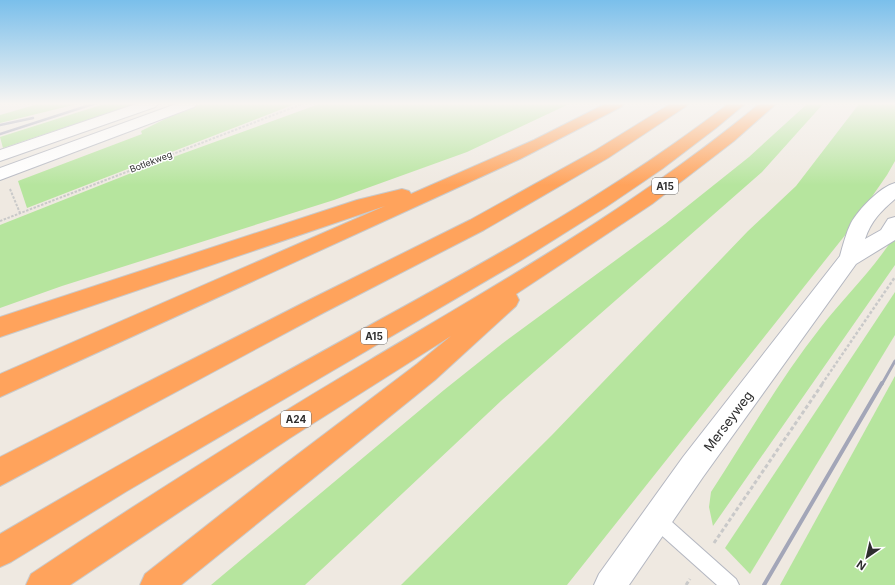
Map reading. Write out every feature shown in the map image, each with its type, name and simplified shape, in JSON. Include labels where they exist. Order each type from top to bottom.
[{"type":"highway","points":[[0,386],[132,325],[456,181],[562,131]]},
{"type":"highway","points":[[0,472],[315,307],[477,225],[602,154],[637,131]]},
{"type":"highway","name":"A15","points":[[0,551],[117,481],[526,248],[654,166],[701,131]]},
{"type":"highway","name":"A15","points":[[156,585],[426,372],[555,259],[700,161],[735,131]]},
{"type":"highway","points":[[0,327],[364,205],[456,181]]},
{"type":"highway","name":"A24","points":[[42,585],[189,487],[329,398],[555,259]]},
{"type":"street","points":[[0,156],[71,131]]},
{"type":"street","points":[[0,174],[118,131]]},
{"type":"street","name":"Merseyweg","points":[[610,585],[693,467],[849,259],[860,225],[877,204],[895,188]]},
{"type":"street","name":"Merseyweg","points":[[849,259],[888,235],[895,224]]},
{"type":"lane","points":[[657,520],[730,585]]},
{"type":"path","name":"Botlekweg","points":[[0,221],[232,131]]},
{"type":"path","points":[[686,585],[895,278]]},
{"type":"green space","points":[[18,131],[53,131],[3,148],[0,137]]},
{"type":"green space","points":[[141,131],[225,131],[27,208],[18,181],[142,134]]},
{"type":"green space","points":[[244,131],[511,131],[467,152],[334,200],[62,286],[0,308],[0,225],[154,164]]},
{"type":"green space","points":[[777,131],[799,131],[762,172],[502,400],[305,585],[211,585],[444,390],[503,343],[665,224],[749,157]]},
{"type":"green space","points":[[838,131],[895,131],[895,161],[846,234],[567,585],[401,585],[552,435],[748,231],[796,186]]},
{"type":"green space","points":[[895,235],[895,265],[713,526],[709,507],[711,492],[806,347],[830,316],[869,271]]},
{"type":"green space","points":[[895,292],[895,335],[750,574],[725,548]]},
{"type":"green space","points":[[895,376],[895,585],[780,585]]},
{"type":"railway","points":[[0,134],[8,131]]},
{"type":"railway","points":[[882,384],[895,361]]},
{"type":"railway","points":[[764,585],[882,383]]}]
